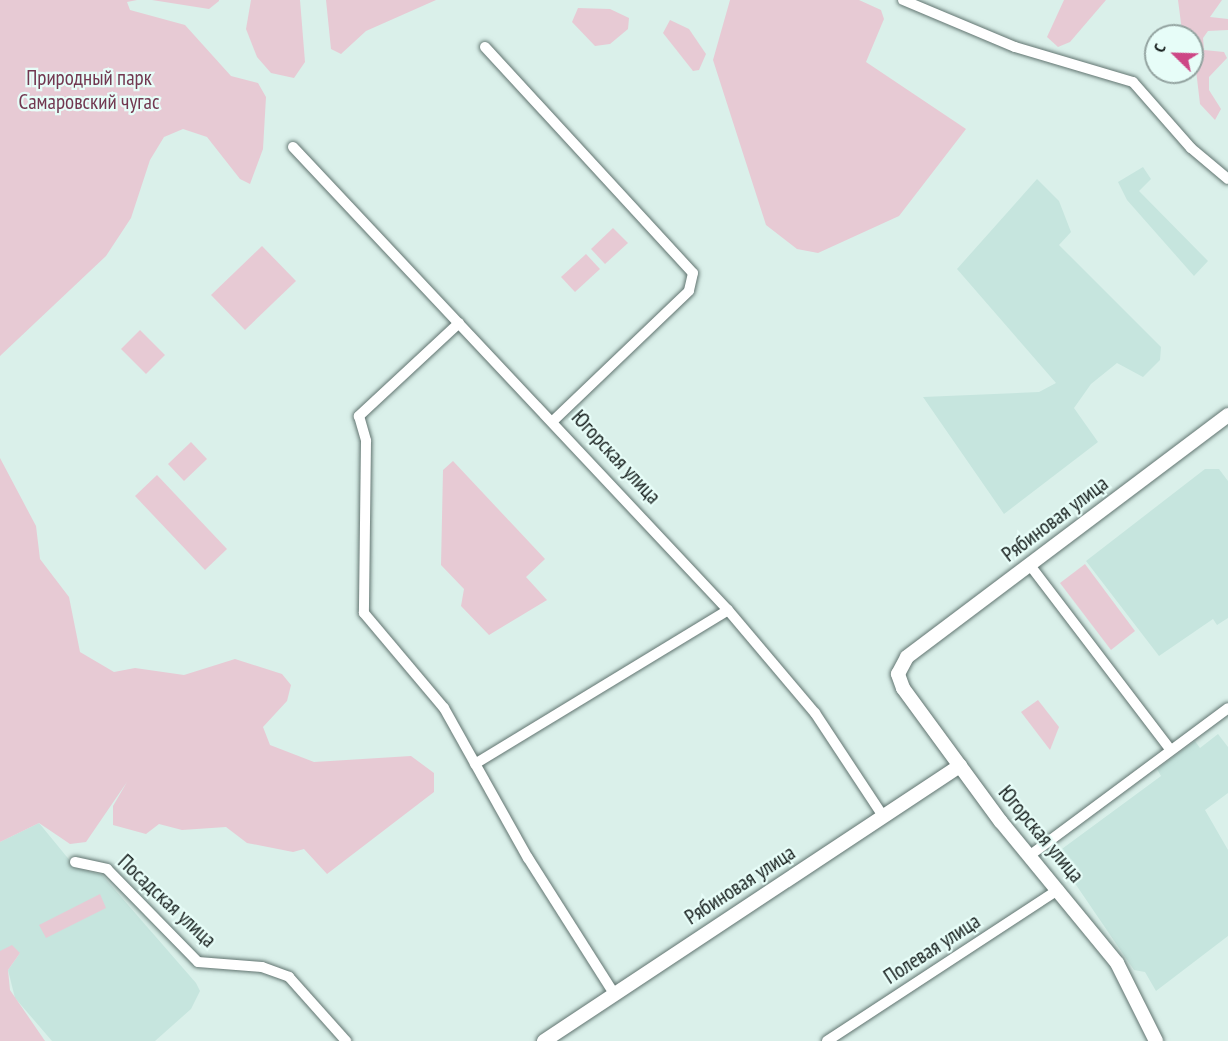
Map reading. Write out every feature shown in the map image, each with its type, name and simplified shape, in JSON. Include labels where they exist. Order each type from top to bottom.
[{"type":"street","points":[[903,0],[1015,47],[1133,82],[1191,148],[1228,179]]},
{"type":"street","points":[[485,47],[693,273],[689,291],[553,421]]},
{"type":"street","name":"Югорская улица","points":[[293,147],[553,421],[728,610],[815,713],[883,816]]},
{"type":"street","points":[[459,323],[358,416],[366,441],[362,604],[367,621],[444,708],[475,764],[613,992]]},
{"type":"street","name":"Рябиновая улица","points":[[907,657],[1228,415]]},
{"type":"street","points":[[1029,564],[1169,748]]},
{"type":"street","points":[[475,764],[728,610]]},
{"type":"street","name":"Югорская улица","points":[[907,657],[899,681],[1029,856],[1059,889],[1124,972],[1156,1041]]},
{"type":"street","points":[[1029,856],[1169,748],[1228,708]]},
{"type":"street","name":"Рябиновая улица","points":[[544,1041],[613,992],[960,766]]},
{"type":"street","name":"Посадская улица","points":[[75,862],[107,869],[198,962],[262,967],[289,977],[346,1041]]},
{"type":"street","name":"Полевая улица","points":[[827,1041],[1059,889]]},
{"type":"shaded area","points":[[1143,167],[1151,179],[1139,191],[1208,261],[1194,276],[1127,200],[1118,182]]},
{"type":"shaded area","points":[[1037,179],[1059,201],[1071,232],[1059,245],[1161,347],[1160,360],[1143,377],[1117,363],[1091,384],[1074,408],[1098,442],[1004,514],[923,397],[1039,392],[1056,383],[957,269]]},
{"type":"shaded area","points":[[1205,469],[1219,469],[1228,481],[1228,618],[1217,625],[1213,619],[1159,656],[1086,561]]},
{"type":"shaded area","points":[[1218,734],[1228,747],[1228,793],[1205,810],[1228,850],[1228,936],[1156,991],[1145,972],[1134,970],[1055,854],[1161,776],[1157,769],[1195,741],[1200,748]]},
{"type":"shaded area","points":[[39,823],[76,868],[102,875],[196,983],[200,991],[191,1009],[155,1041],[52,1041],[15,998],[8,970],[20,953],[0,951],[0,842]]},
{"type":"green space","name":"Природный парк Самаровский чугас","points":[[0,0],[137,0],[127,2],[130,10],[185,25],[231,76],[258,83],[266,97],[263,149],[250,184],[240,179],[207,137],[183,129],[164,137],[150,160],[131,218],[106,256],[0,356]]},
{"type":"green space","name":"Природный парк Самаровский чугас","points":[[152,0],[219,0],[219,1],[209,9]]},
{"type":"green space","points":[[251,0],[300,0],[305,62],[294,78],[271,73],[257,57],[246,29]]},
{"type":"green space","points":[[326,0],[436,0],[366,31],[341,54],[331,49]]},
{"type":"green space","points":[[730,0],[859,0],[881,10],[884,19],[866,62],[966,129],[899,216],[818,253],[797,249],[766,225],[713,60]]},
{"type":"green space","points":[[1064,0],[1106,0],[1070,42],[1058,47],[1047,37]]},
{"type":"green space","points":[[1178,0],[1222,0],[1210,17],[1228,19],[1228,30],[1208,31],[1204,37],[1204,24],[1181,24]]},
{"type":"green space","points":[[578,8],[610,9],[629,18],[628,29],[610,44],[595,46],[572,22]]},
{"type":"green space","points":[[670,20],[689,29],[706,54],[699,70],[693,71],[663,33]]},
{"type":"green space","points":[[1204,50],[1224,52],[1227,58],[1209,77],[1209,90],[1221,109],[1215,120],[1200,104],[1198,84],[1204,84]]},
{"type":"green space","points":[[613,228],[628,243],[605,264],[591,249]]},
{"type":"green space","points":[[262,246],[296,281],[245,330],[211,295]]},
{"type":"green space","points":[[586,254],[600,269],[575,292],[561,277]]},
{"type":"green space","points":[[140,330],[165,355],[146,374],[121,349]]},
{"type":"green space","points":[[191,442],[207,459],[184,481],[168,464]]},
{"type":"green space","points":[[0,458],[36,526],[40,559],[69,597],[80,652],[114,672],[135,668],[184,675],[235,659],[282,674],[291,685],[287,701],[263,727],[270,745],[314,762],[411,756],[434,773],[434,792],[327,874],[304,849],[293,852],[247,843],[226,827],[182,830],[159,824],[146,834],[113,825],[113,806],[127,782],[86,842],[70,844],[39,823],[0,842]]},
{"type":"green space","points":[[453,461],[545,559],[526,577],[547,600],[489,635],[461,606],[464,589],[441,565],[443,470]]},
{"type":"green space","points":[[157,475],[227,549],[205,570],[135,496]]},
{"type":"green space","points":[[1085,564],[1135,631],[1111,650],[1060,583]]},
{"type":"green space","points":[[1038,700],[1059,727],[1050,750],[1021,712]]},
{"type":"green space","points":[[100,894],[106,908],[46,938],[39,925]]},
{"type":"green space","points":[[12,945],[20,953],[8,970],[10,990],[45,1041],[0,1041],[0,951]]}]
